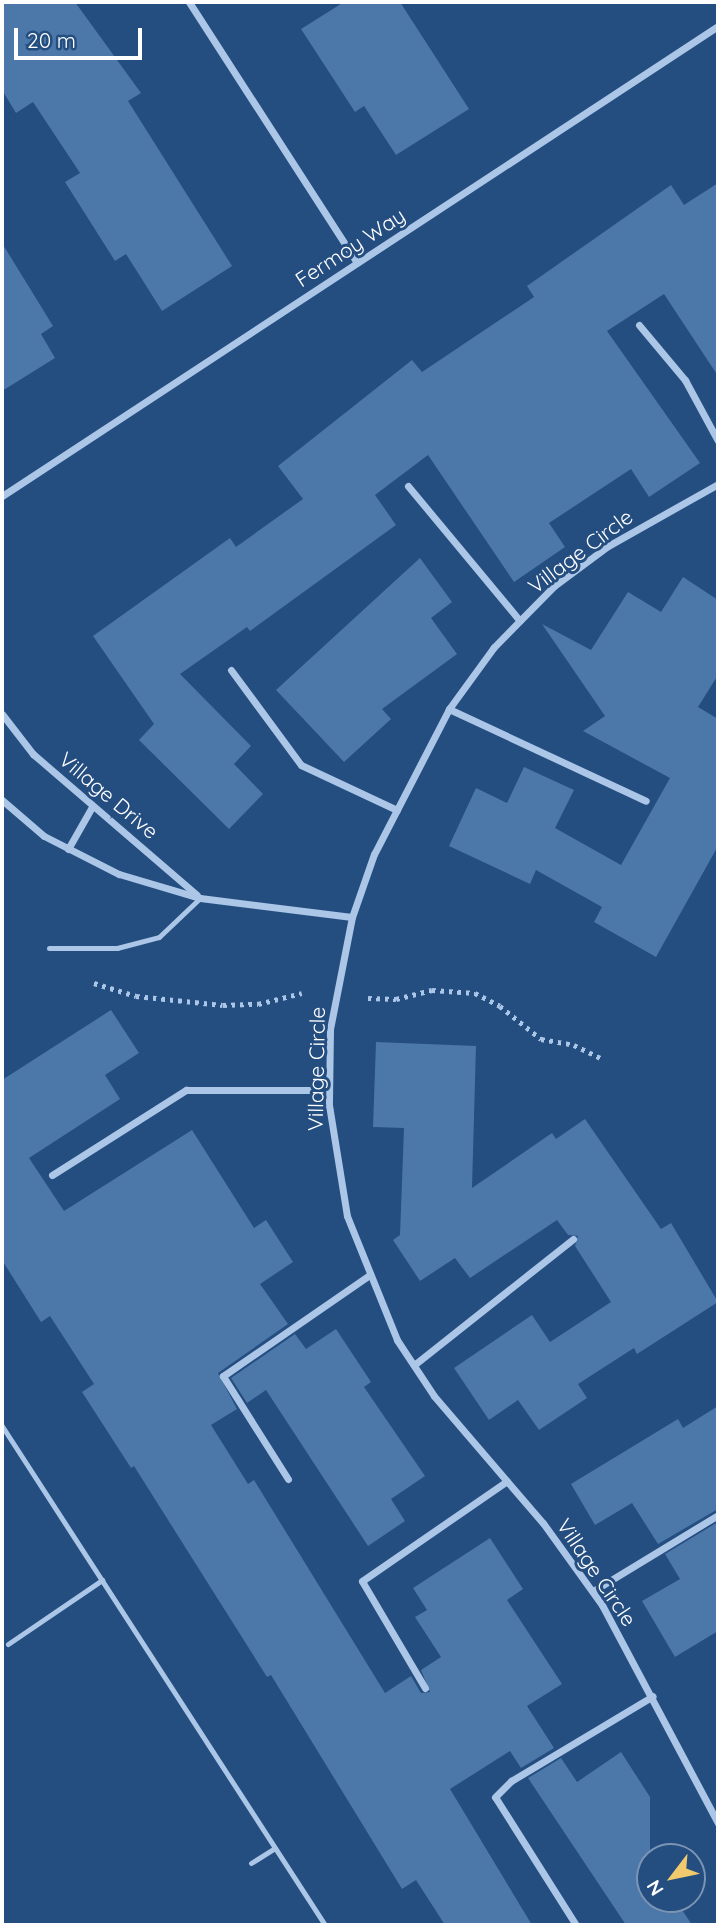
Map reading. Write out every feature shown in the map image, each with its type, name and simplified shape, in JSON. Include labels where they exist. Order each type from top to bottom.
[{"type":"street","points":[[189,2],[356,263]]},
{"type":"street","name":"Fermoy Way","points":[[2,496],[718,26]]},
{"type":"street","points":[[639,325],[685,380],[718,441]]},
{"type":"street","name":"Village Circle","points":[[718,484],[608,546],[554,586],[494,647],[449,709],[374,854],[352,917],[330,1028],[329,1090],[334,1152],[347,1216],[368,1276],[414,1365],[434,1396],[507,1481],[593,1591],[653,1696],[695,1786],[718,1823]]},
{"type":"street","points":[[408,486],[520,621]]},
{"type":"street","points":[[231,670],[301,765],[397,810]]},
{"type":"street","points":[[449,709],[646,801]]},
{"type":"street","name":"Village Drive","points":[[2,714],[33,754],[92,807],[136,840],[200,898]]},
{"type":"street","points":[[2,800],[68,849],[119,874],[200,898],[352,917]]},
{"type":"street","points":[[68,849],[92,807]]},
{"type":"street","points":[[52,1175],[187,1090],[329,1090]]},
{"type":"street","points":[[414,1365],[573,1239]]},
{"type":"street","points":[[288,1479],[222,1376],[368,1276]]},
{"type":"street","points":[[425,1688],[362,1581],[507,1481]]},
{"type":"street","points":[[593,1591],[718,1515]]},
{"type":"street","points":[[576,1925],[495,1797],[511,1781],[653,1696]]},
{"type":"lane","points":[[49,948],[117,947],[159,937],[200,898]]},
{"type":"lane","points":[[2,1426],[325,1925]]},
{"type":"lane","points":[[8,1644],[102,1580]]},
{"type":"lane","points":[[251,1863],[275,1848]]},
{"type":"path","points":[[94,983],[136,996],[223,1005],[258,1004],[302,993]]},
{"type":"path","points":[[368,998],[396,999],[432,990],[475,993],[500,1006],[541,1039],[574,1045],[603,1059]]},
{"type":"building","points":[[2,2],[75,2],[141,93],[128,101],[232,266],[162,311],[126,254],[115,261],[65,182],[80,173],[33,102],[16,113],[2,90]]},
{"type":"building","points":[[344,2],[400,2],[469,109],[396,155],[364,106],[355,112],[301,29]]},
{"type":"building","points":[[718,183],[718,376],[664,294],[607,331],[700,463],[649,497],[631,469],[549,523],[565,547],[514,582],[428,455],[375,495],[396,525],[250,631],[247,627],[180,674],[251,746],[234,764],[263,794],[229,829],[139,740],[154,724],[93,636],[230,538],[236,547],[303,499],[278,466],[412,360],[422,372],[534,297],[527,286],[671,185],[684,205]]},
{"type":"building","points":[[2,243],[53,326],[41,334],[55,358],[2,391]]},
{"type":"building","points":[[420,558],[452,602],[431,618],[457,654],[382,709],[391,719],[344,762],[276,690]]},
{"type":"building","points":[[683,577],[718,600],[718,675],[698,707],[718,719],[718,846],[656,957],[594,922],[602,907],[536,870],[530,884],[449,846],[476,788],[507,803],[524,767],[574,790],[555,828],[621,865],[670,778],[583,731],[605,716],[542,624],[591,650],[628,592],[661,612]]},
{"type":"building","points":[[111,1010],[139,1053],[105,1075],[120,1099],[29,1158],[64,1211],[192,1130],[254,1228],[266,1220],[293,1262],[260,1284],[288,1324],[218,1373],[237,1409],[211,1425],[248,1484],[254,1480],[385,1693],[411,1676],[421,1693],[430,1692],[421,1670],[441,1657],[415,1617],[427,1610],[413,1588],[490,1538],[523,1589],[507,1600],[562,1684],[527,1706],[554,1748],[521,1768],[510,1751],[450,1789],[532,1925],[445,1925],[416,1880],[402,1889],[271,1675],[267,1677],[134,1466],[131,1468],[82,1392],[94,1384],[50,1316],[41,1322],[2,1260],[2,1080]]},
{"type":"building","points":[[376,1042],[476,1046],[472,1188],[552,1133],[556,1139],[585,1119],[661,1229],[671,1223],[718,1302],[637,1354],[634,1348],[578,1384],[587,1398],[539,1430],[518,1400],[489,1420],[454,1368],[532,1315],[550,1342],[611,1302],[575,1246],[578,1236],[568,1235],[557,1220],[470,1278],[455,1258],[420,1281],[393,1240],[400,1235],[404,1128],[373,1127]]},
{"type":"building","points":[[336,1329],[371,1382],[364,1387],[425,1476],[391,1499],[405,1521],[368,1546],[266,1390],[247,1403],[231,1378],[295,1334],[306,1349]]},
{"type":"building","points":[[718,1406],[718,1509],[658,1544],[632,1503],[595,1525],[571,1484],[678,1419],[683,1428]]},
{"type":"building","points":[[718,1522],[718,1631],[675,1657],[642,1601],[680,1579],[665,1554]]},
{"type":"building","points":[[621,1752],[650,1797],[650,1843],[636,1843],[636,1913],[684,1913],[692,1925],[626,1925],[528,1778],[561,1758],[577,1782]]}]
